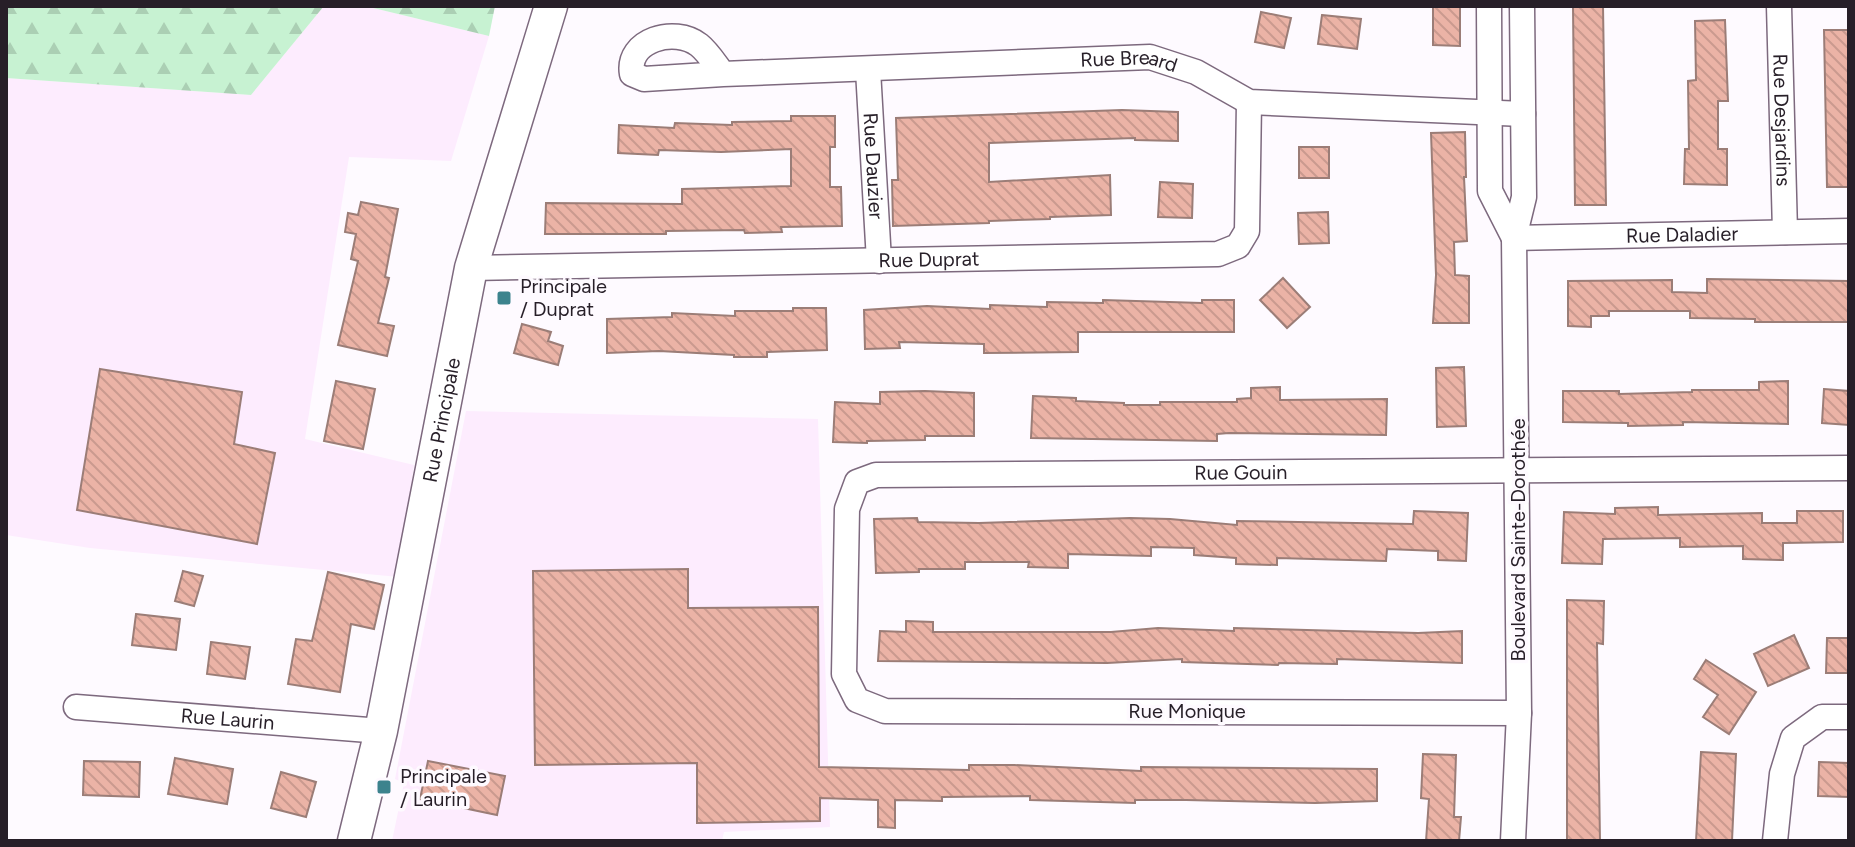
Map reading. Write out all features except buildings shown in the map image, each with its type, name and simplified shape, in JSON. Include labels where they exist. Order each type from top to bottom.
[{"type":"street","name":"Rue Principale","points":[[354,841],[381,731],[471,268],[551,6]]},
{"type":"street","name":"Boulevard Sainte-Dorothée","points":[[1489,6],[1490,191],[1514,238]]},
{"type":"street","name":"Boulevard Sainte-Dorothée","points":[[1513,841],[1519,713],[1514,238],[1524,197],[1522,6]]},
{"type":"street","name":"Rue Desjardins","points":[[1779,6],[1785,232]]},
{"type":"street","name":"Rue Breard","points":[[723,74],[1150,57],[1196,72],[1249,102],[1523,114]]},
{"type":"street","name":"Rue Dauzier","points":[[868,70],[879,261]]},
{"type":"street","name":"Rue Duprat","points":[[471,268],[1218,254],[1238,246],[1247,231],[1249,102]]},
{"type":"street","name":"Rue Daladier","points":[[1514,238],[1849,231]]},
{"type":"street","name":"Rue Gouin","points":[[857,700],[844,674],[847,509],[857,482],[876,475],[1849,468]]},
{"type":"street","name":"Rue Monique","points":[[857,700],[885,711],[1519,713]]},
{"type":"street","name":"Rue Laurin","points":[[76,707],[381,731]]},
{"type":"street","points":[[1775,841],[1782,774],[1793,738],[1822,717],[1849,717]]},
{"type":"shaded area","points":[[324,6],[365,6],[489,36],[451,161],[349,157],[305,439],[414,465],[399,577],[90,548],[6,535],[6,78],[251,95]]},
{"type":"shaded area","points":[[466,411],[818,419],[830,827],[724,832],[722,841],[392,841],[404,783],[395,779]]},
{"type":"green space","points":[[6,6],[324,6],[251,95],[6,78]]},
{"type":"green space","points":[[365,6],[495,6],[489,36]]},
{"type":"place","name":"Principale / Duprat","points":[[504,298]]},
{"type":"place","name":"Principale / Laurin","points":[[384,787]]}]
